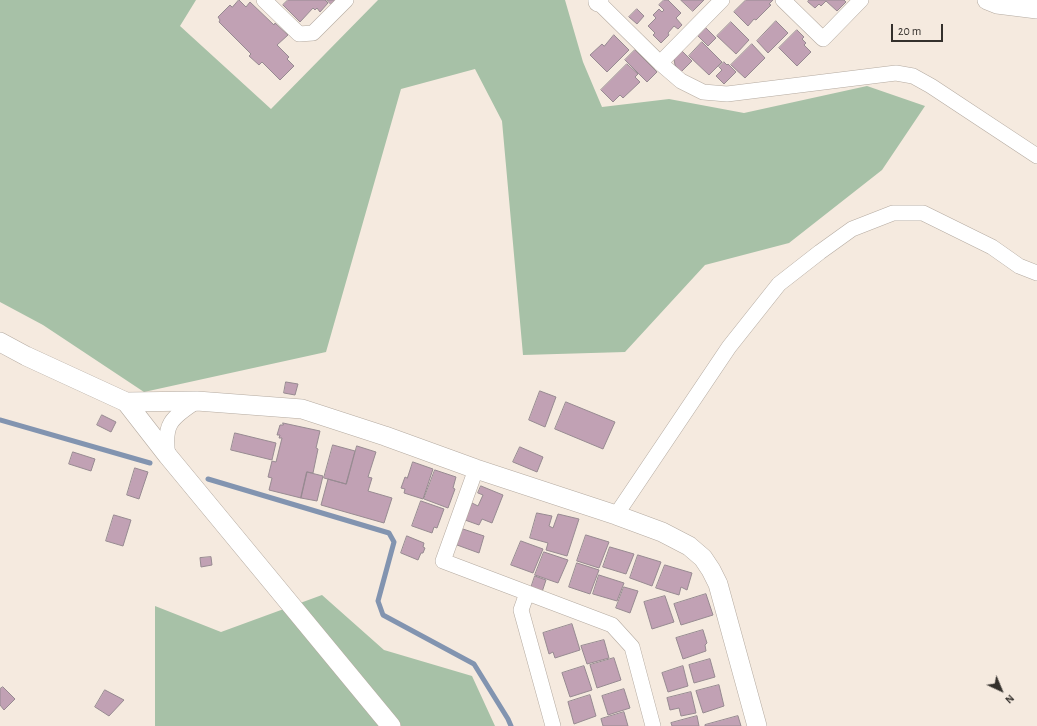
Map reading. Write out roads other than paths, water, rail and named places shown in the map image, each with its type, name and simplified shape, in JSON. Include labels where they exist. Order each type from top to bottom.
[{"type":"street","points":[[264,0],[299,34],[314,33],[346,0]]},
{"type":"street","points":[[660,63],[722,0]]},
{"type":"street","points":[[783,0],[823,39],[861,0]]},
{"type":"street","points":[[987,0],[997,4],[1037,9]]},
{"type":"street","points":[[598,1],[660,63],[681,81],[703,92],[727,94],[896,73],[913,76],[931,86],[1037,156]]},
{"type":"street","points":[[616,515],[729,347],[779,284],[820,252],[852,230],[893,213],[923,213],[992,247],[1019,266],[1037,273]]},
{"type":"street","points":[[0,342],[26,356],[126,402],[196,401],[302,409],[616,515],[662,532],[689,546],[703,558],[718,584],[757,726]]},
{"type":"street","points":[[168,456],[166,441],[167,429],[173,418],[196,401]]},
{"type":"street","points":[[126,402],[168,456],[391,726]]},
{"type":"street","points":[[476,469],[443,561],[612,625],[632,647],[653,726]]},
{"type":"street","points":[[527,593],[520,610],[553,726]]},
{"type":"waterway","points":[[0,420],[150,463]]},
{"type":"waterway","points":[[208,479],[389,533],[394,542],[378,601],[383,615],[474,664],[511,726]]}]
